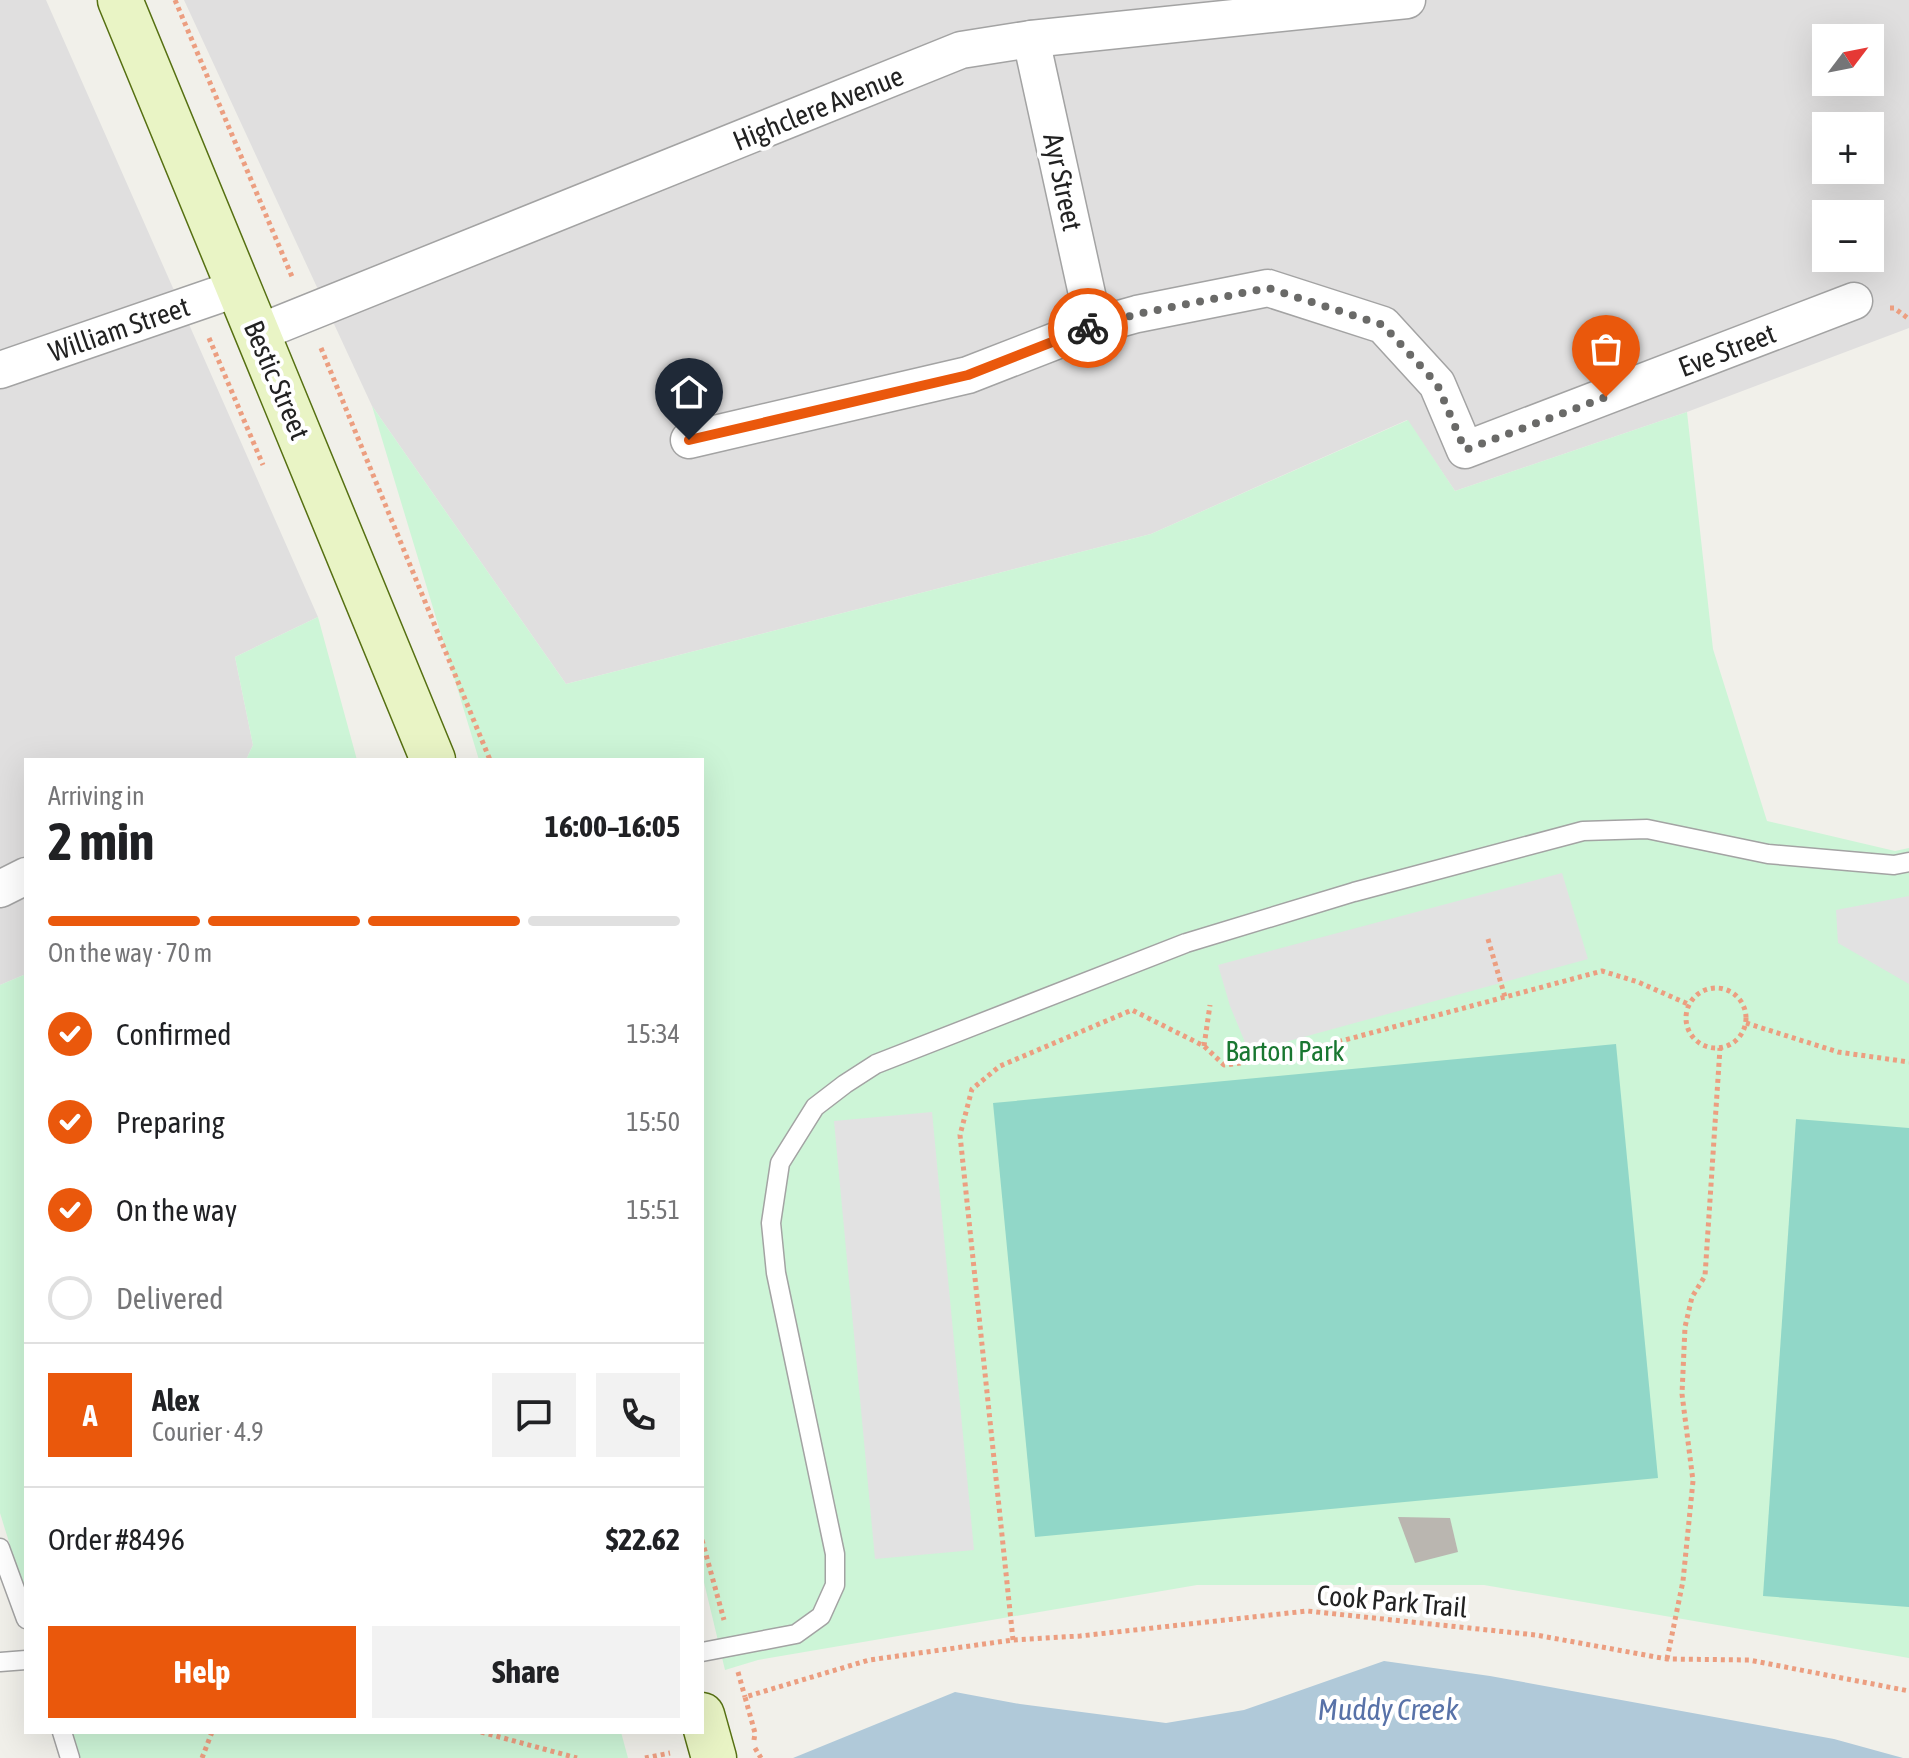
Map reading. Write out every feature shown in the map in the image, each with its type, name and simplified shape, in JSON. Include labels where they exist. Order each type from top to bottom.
[{"type":"main road","name":"Bestic Street","points":[[120,0],[432,758]]},
{"type":"main road","points":[[704,1717],[734,1750]]},
{"type":"street","name":"Highclere Avenue","points":[[258,333],[961,50],[1031,39],[1407,0]]},
{"type":"street","name":"Ayr Street","points":[[1031,39],[1094,326]]},
{"type":"street","name":"William Street","points":[[0,370],[238,288]]},
{"type":"street","name":"Eve Street","points":[[1094,326],[1137,314],[1268,288],[1383,325],[1437,384],[1465,450],[1854,301]]},
{"type":"street","points":[[689,440],[968,375],[1094,326]]},
{"type":"street","points":[[0,889],[24,877]]},
{"type":"lane","points":[[704,1652],[796,1634],[821,1616],[835,1585],[835,1554],[776,1273],[771,1223],[780,1163],[815,1107],[845,1084],[876,1064],[1186,943],[1354,892],[1583,831],[1647,829],[1768,854],[1894,865],[1909,862]]},
{"type":"lane","points":[[0,1548],[24,1614]]},
{"type":"lane","points":[[0,1662],[24,1660]]},
{"type":"lane","points":[[63,1734],[70,1758]]},
{"type":"path","points":[[175,0],[308,314],[489,758]]},
{"type":"path","points":[[1488,939],[1505,997]]},
{"type":"path","points":[[1013,1640],[960,1135],[972,1089],[1000,1066],[1132,1010],[1204,1046],[1224,1065],[1274,1059],[1602,971],[1638,982],[1688,1004]]},
{"type":"path","points":[[1721,988],[1737,996],[1743,1004],[1746,1023],[1735,1041],[1720,1048],[1706,1046],[1690,1034],[1685,1013],[1688,1004],[1703,990],[1721,988]]},
{"type":"path","points":[[1204,1046],[1210,1005]]},
{"type":"path","points":[[1746,1023],[1838,1052],[1909,1062]]},
{"type":"path","points":[[1667,1659],[1683,1581],[1693,1481],[1682,1394],[1685,1327],[1692,1297],[1705,1276],[1720,1048]]},
{"type":"path","name":"Cook Park Trail","points":[[734,1750],[755,1733],[745,1697],[869,1660],[1013,1640],[1080,1636],[1307,1611],[1536,1635],[1667,1659],[1749,1660],[1909,1691]]},
{"type":"path","points":[[202,1758],[211,1734]]},
{"type":"path","points":[[488,1734],[577,1758]]},
{"type":"path","points":[[645,1758],[670,1753]]},
{"type":"shaded area","points":[[0,0],[46,0],[318,617],[235,657],[253,745],[247,758],[24,758],[24,975],[0,985]]},
{"type":"shaded area","points":[[184,0],[1909,0],[1909,328],[1687,412],[1455,491],[1407,420],[1151,534],[566,684],[372,406]]},
{"type":"shaded area","points":[[1562,873],[1588,959],[1249,1052],[1230,1006],[1218,965]]},
{"type":"shaded area","points":[[1909,896],[1909,984],[1838,943],[1836,910]]},
{"type":"shaded area","points":[[1616,1044],[1658,1478],[1035,1537],[993,1103]]},
{"type":"shaded area","points":[[932,1112],[974,1550],[875,1559],[834,1121]]},
{"type":"shaded area","points":[[1796,1119],[1909,1128],[1909,1607],[1763,1596]]},
{"type":"green space","name":"Barton Park","points":[[372,406],[566,684],[1151,534],[1408,420],[1455,491],[1687,412],[1713,649],[1767,821],[1895,851],[1909,848],[1909,1658],[1484,1585],[1197,1585],[758,1660],[725,1670],[704,1582],[704,758],[478,758]]},
{"type":"green space","points":[[318,617],[356,758],[247,758],[253,745],[235,657]]},
{"type":"green space","points":[[24,975],[24,1591],[0,1513],[0,985]]},
{"type":"green space","points":[[69,1734],[622,1734],[628,1758],[76,1758]]},
{"type":"water","name":"Muddy Creek","points":[[1384,1661],[1490,1676],[1834,1739],[1903,1758],[793,1758],[955,1692],[1020,1704],[1166,1723],[1244,1710]]},
{"type":"building","points":[[1398,1517],[1450,1518],[1458,1552],[1415,1563]]},
{"type":"way so far","points":[[1088,328],[1137,314],[1268,288],[1383,325],[1437,384],[1465,450],[1606,397]]},
{"type":"route","points":[[689,440],[968,375],[1088,328]]}]
